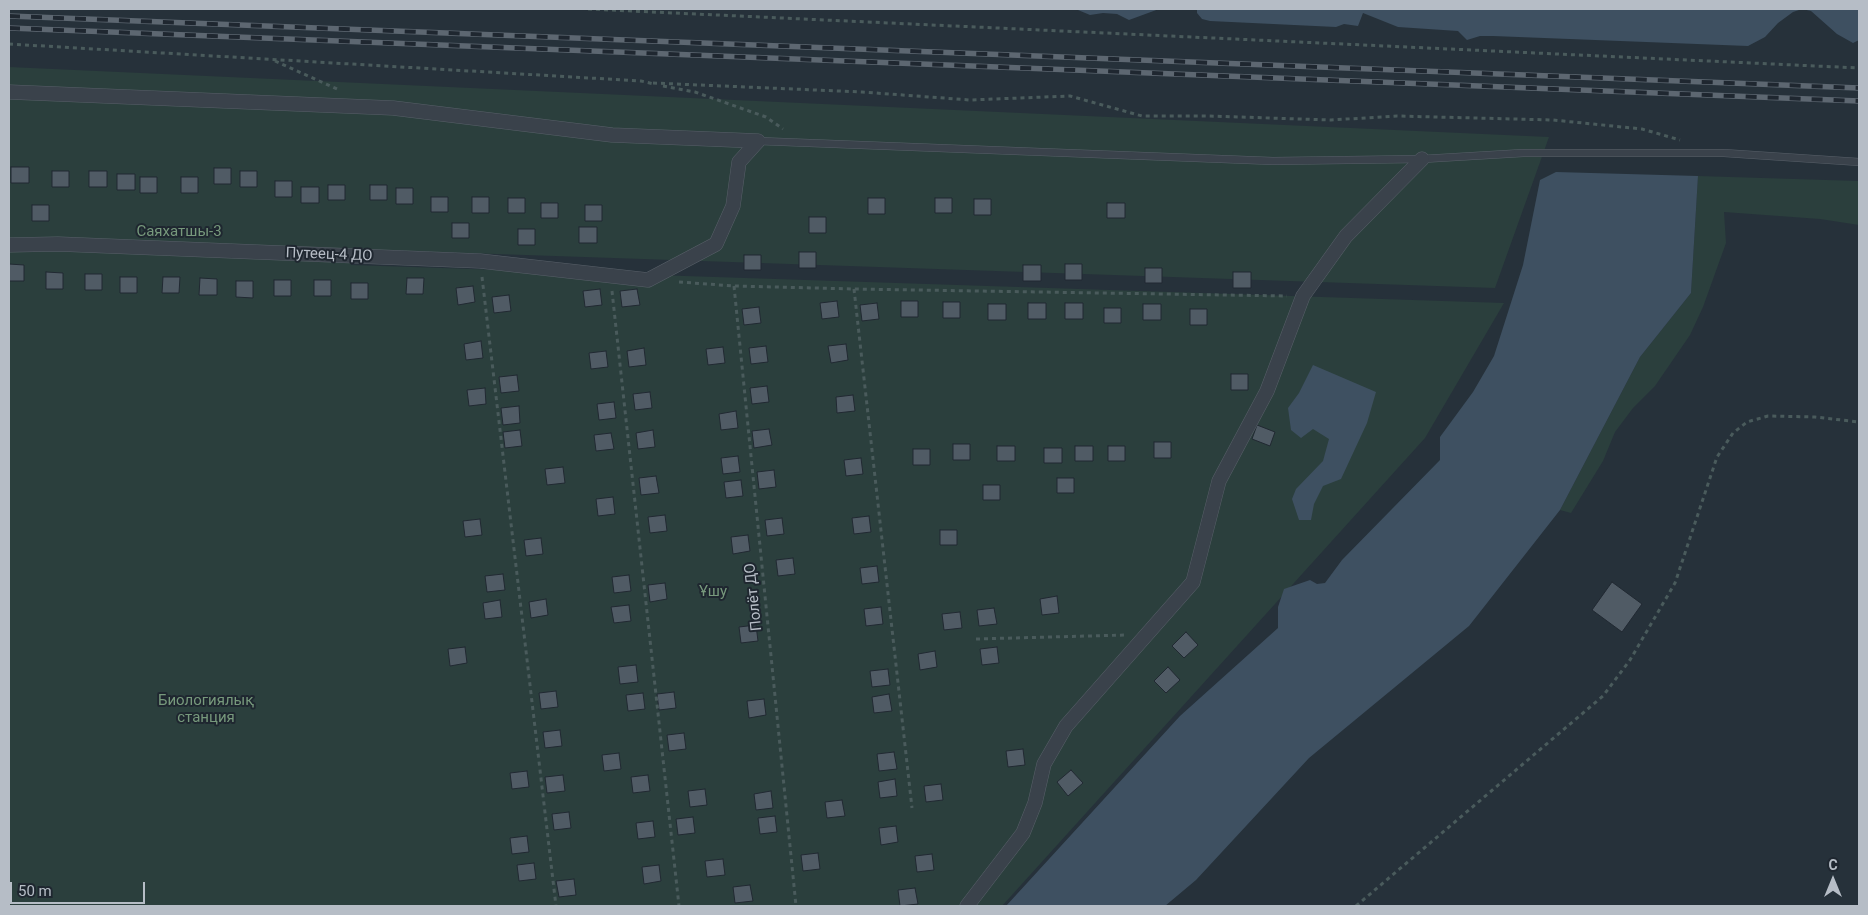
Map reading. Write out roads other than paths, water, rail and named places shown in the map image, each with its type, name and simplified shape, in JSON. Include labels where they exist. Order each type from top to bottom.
[{"type":"street","points":[[9,92],[393,108],[612,135],[758,141]]},
{"type":"street","name":"Путеец-4 ДО","points":[[9,245],[58,244],[480,261],[611,278],[648,280],[716,244],[733,206],[739,162],[758,141]]},
{"type":"street","points":[[967,906],[1023,833],[1035,802],[1044,764],[1066,726],[1193,582],[1219,481],[1267,391],[1303,296],[1346,236],[1422,159]]},
{"type":"lane","points":[[758,141],[1273,161],[1422,159],[1523,153],[1724,153],[1859,162]]},
{"type":"water","points":[[1062,9],[1159,9],[1129,20],[1117,14],[1103,13],[1090,15],[1078,10]]},
{"type":"water","points":[[1197,9],[1802,9],[1793,12],[1778,23],[1765,37],[1748,46],[1493,36],[1480,36],[1467,40],[1458,31],[1398,27],[1363,13],[1358,26],[1344,24],[1336,27],[1210,21],[1202,19],[1197,13]]},
{"type":"water","points":[[1802,9],[1859,9],[1859,40],[1853,43],[1837,34],[1811,11]]},
{"type":"water","points":[[1556,172],[1698,176],[1691,293],[1640,357],[1560,510],[1469,626],[1309,758],[1196,880],[1165,906],[1006,906],[1180,716],[1278,628],[1278,607],[1284,589],[1310,580],[1317,584],[1325,583],[1342,560],[1440,460],[1440,437],[1473,392],[1494,356],[1523,265],[1540,180]]},
{"type":"water","points":[[1313,365],[1376,392],[1367,423],[1341,479],[1323,486],[1314,504],[1311,520],[1299,520],[1292,499],[1296,489],[1323,461],[1329,439],[1313,429],[1301,438],[1291,430],[1288,408],[1299,393]]},
{"type":"railway","points":[[9,16],[1859,88]]},
{"type":"railway","points":[[9,28],[1859,101]]},
{"type":"park label","name":"Саяхатшы-3","points":[[179,232]]},
{"type":"park label","name":"Ұшу","points":[[713,592]]},
{"type":"park label","name":"Биологиялық станция","points":[[206,710]]}]
